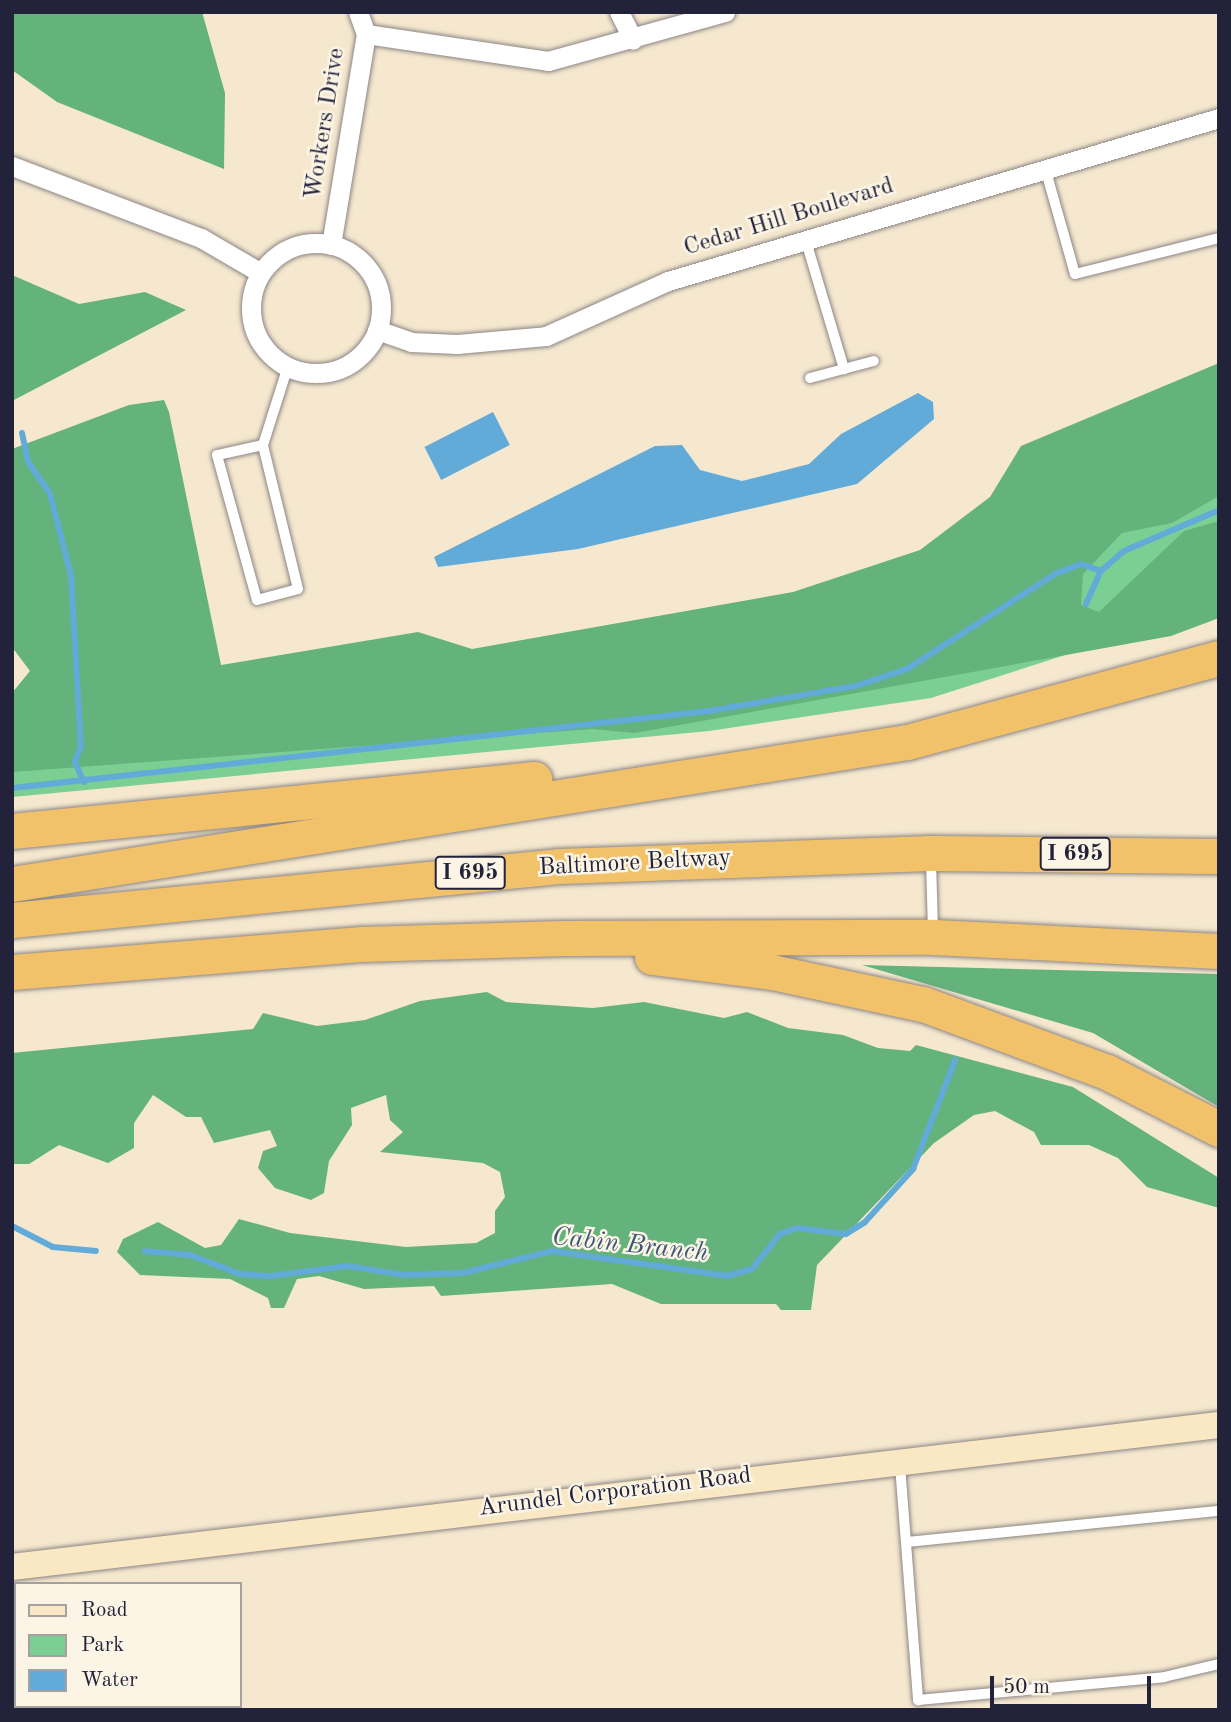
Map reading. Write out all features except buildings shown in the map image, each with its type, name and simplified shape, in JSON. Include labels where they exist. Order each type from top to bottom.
[{"type":"highway","points":[[12,884],[907,742],[1219,657]]},
{"type":"highway","points":[[12,831],[907,742]]},
{"type":"highway","name":"Baltimore Beltway","points":[[12,920],[560,866],[930,853],[1219,856]]},
{"type":"highway","points":[[12,972],[362,944],[933,937],[1219,950]]},
{"type":"highway","points":[[362,944],[636,956],[855,987],[1012,1035],[1107,1072],[1219,1129]]},
{"type":"street","name":"Workers Drive","points":[[331,245],[366,34],[358,12]]},
{"type":"street","points":[[618,12],[632,40]]},
{"type":"street","points":[[366,34],[548,61],[632,40],[725,12]]},
{"type":"street","name":"Cedar Hill Boulevard","points":[[377,330],[411,342],[457,344],[546,335],[668,281],[805,238],[1219,117]]},
{"type":"street","points":[[12,166],[201,238],[261,273]]},
{"type":"street","points":[[331,245],[360,260],[373,276],[380,295],[377,330],[348,365],[329,372],[288,366],[259,339],[252,320],[261,273],[284,251],[331,245]]},
{"type":"street","name":"Arundel Corporation Road","points":[[12,1567],[900,1458],[1219,1425]]},
{"type":"lane","points":[[1045,168],[1075,274],[1219,238]]},
{"type":"lane","points":[[805,238],[844,369]]},
{"type":"lane","points":[[810,377],[874,361]]},
{"type":"lane","points":[[263,445],[216,455],[257,600],[298,589],[263,445],[288,366]]},
{"type":"lane","points":[[930,853],[933,937]]},
{"type":"lane","points":[[900,1458],[918,1700],[1164,1678],[1219,1664]]},
{"type":"lane","points":[[906,1542],[1219,1511]]},
{"type":"green space","points":[[12,12],[202,12],[225,93],[224,169],[57,102],[12,70]]},
{"type":"green space","points":[[12,275],[79,304],[145,292],[186,310],[12,401]]},
{"type":"green space","points":[[1219,363],[1219,496],[1172,523],[1122,533],[1083,574],[1081,605],[1099,612],[1184,531],[1219,521],[1219,618],[1171,636],[635,733],[592,729],[12,772],[12,693],[30,671],[12,647],[12,449],[129,405],[164,400],[169,412],[221,665],[418,632],[472,649],[793,592],[920,550],[990,497],[1021,446]]},
{"type":"green space","points":[[1219,469],[1219,606],[931,698],[709,731],[12,797],[12,754],[536,704]]},
{"type":"green space","points":[[862,965],[1219,974],[1219,1107],[1093,1033]]},
{"type":"green space","points":[[487,992],[506,1002],[593,1008],[644,1002],[724,1018],[747,1012],[788,1028],[843,1035],[878,1048],[910,1051],[916,1045],[1073,1087],[1219,1178],[1219,1208],[1147,1187],[1118,1158],[1089,1145],[1041,1145],[1034,1132],[995,1111],[974,1115],[934,1143],[817,1265],[811,1310],[781,1310],[776,1304],[661,1304],[612,1284],[441,1296],[434,1286],[364,1289],[319,1276],[297,1279],[284,1308],[271,1308],[268,1298],[230,1279],[140,1275],[117,1252],[123,1239],[158,1222],[205,1248],[221,1245],[239,1219],[290,1233],[406,1247],[476,1243],[495,1233],[495,1211],[505,1197],[500,1172],[483,1163],[380,1152],[403,1132],[390,1120],[386,1095],[351,1108],[352,1125],[329,1161],[324,1193],[311,1200],[275,1188],[258,1168],[263,1151],[277,1146],[270,1130],[214,1143],[201,1117],[186,1117],[153,1095],[134,1123],[134,1148],[108,1163],[59,1145],[29,1164],[12,1164],[12,1053],[253,1029],[263,1013],[317,1026],[365,1020],[420,1001]]},
{"type":"water","points":[[918,393],[933,402],[934,419],[857,484],[578,549],[438,567],[434,557],[655,446],[682,445],[700,470],[742,481],[809,464],[841,434]]},
{"type":"water","points":[[493,412],[510,445],[441,480],[424,447]]},
{"type":"waterway","points":[[22,433],[28,462],[50,494],[71,575],[81,746],[75,762],[84,782]]},
{"type":"waterway","name":"Cabin Branch","points":[[1086,604],[1101,571],[1124,551],[1219,510]]},
{"type":"waterway","points":[[12,788],[709,711],[856,686],[907,669],[1055,574],[1081,564],[1101,571]]},
{"type":"waterway","name":"Cabin Branch","points":[[145,1251],[190,1255],[240,1274],[271,1276],[347,1266],[404,1275],[463,1273],[552,1251],[727,1276],[752,1269],[780,1234],[797,1228],[846,1234],[865,1222],[913,1169],[955,1060]]},
{"type":"waterway","name":"Cabin Branch","points":[[12,1226],[53,1247],[96,1251]]}]
